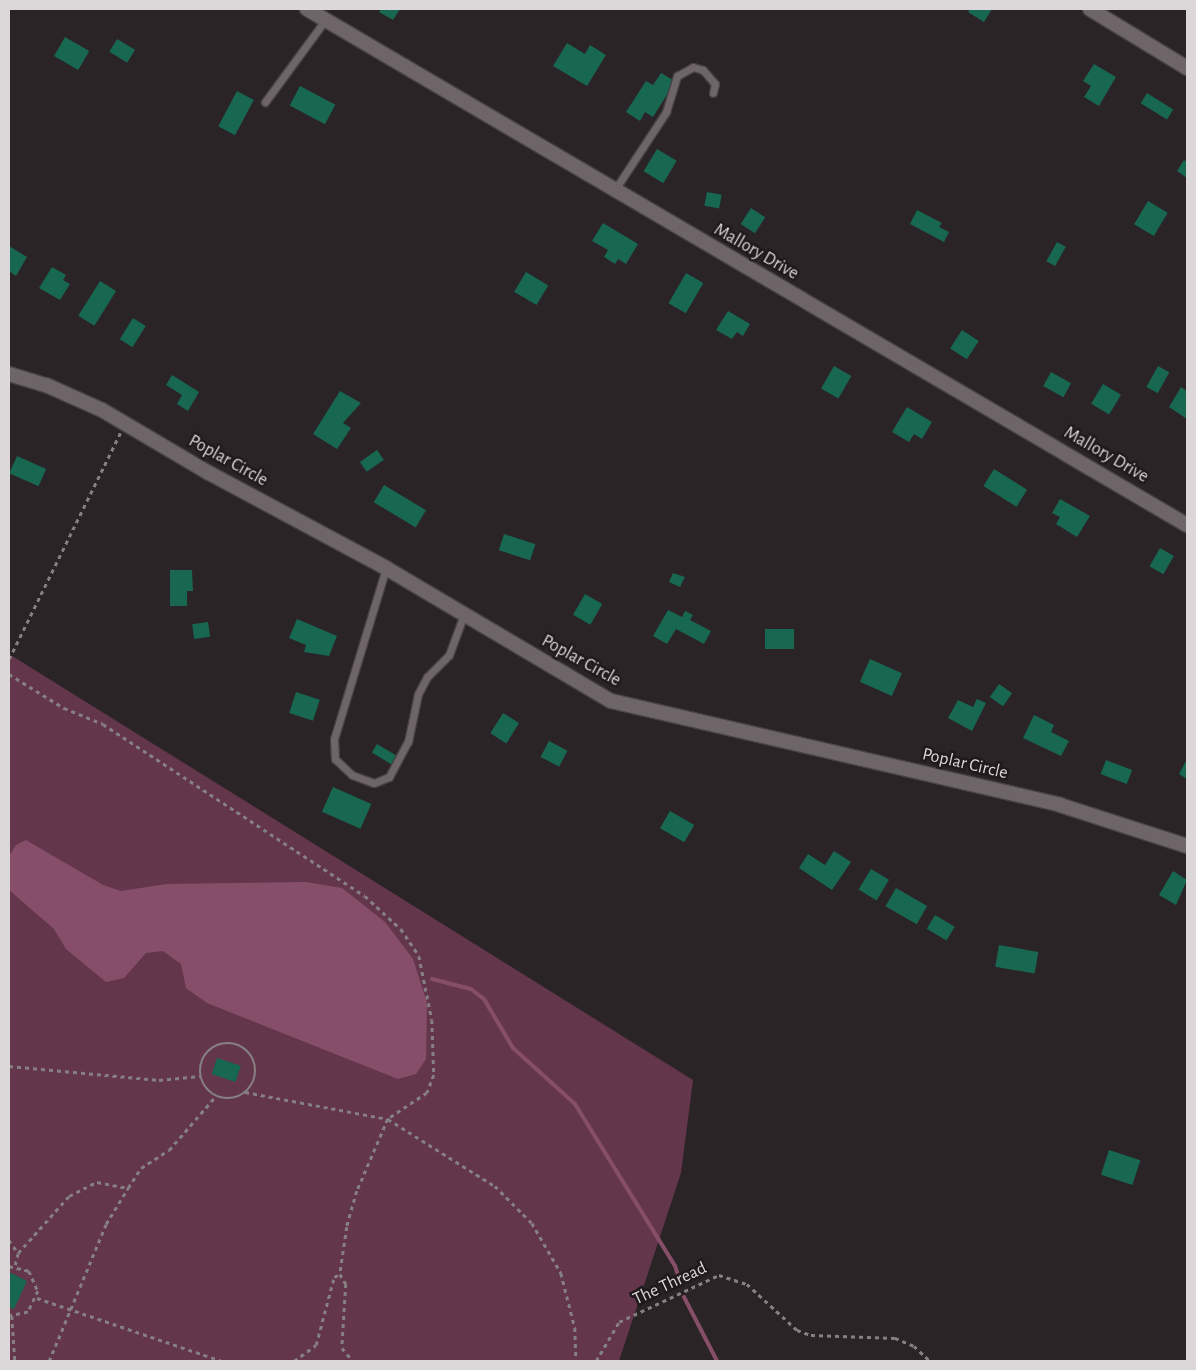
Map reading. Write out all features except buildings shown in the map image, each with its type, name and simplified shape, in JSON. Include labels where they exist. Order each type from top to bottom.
[{"type":"street","name":"Mallory Drive","points":[[307,9],[614,191],[1187,525]]},
{"type":"street","points":[[1090,9],[1187,68]]},
{"type":"street","name":"Poplar Circle","points":[[9,374],[46,385],[125,423],[386,568],[464,616],[611,701],[1060,805],[1187,846]]},
{"type":"lane","points":[[265,102],[326,19]]},
{"type":"lane","points":[[614,191],[666,112],[677,76],[694,67],[703,70],[715,84],[713,93]]},
{"type":"lane","points":[[386,568],[334,739],[334,759],[352,775],[374,783],[389,777],[408,742],[418,694],[427,677],[449,654],[464,616]]},
{"type":"path","points":[[9,659],[125,423]]},
{"type":"path","points":[[9,674],[64,708],[103,724],[365,896],[401,929],[419,956],[432,1020],[434,1075],[427,1093],[388,1119],[357,1191],[340,1274],[346,1284],[342,1348],[353,1361]]},
{"type":"path","points":[[245,1092],[255,1068],[241,1046],[215,1046],[203,1058],[200,1076],[216,1096],[231,1099],[245,1092],[388,1119],[494,1186],[532,1223],[561,1273],[574,1328],[576,1361]]},
{"type":"path","points":[[9,1066],[159,1080],[200,1076]]},
{"type":"path","points":[[49,1361],[73,1311],[106,1224],[128,1188],[141,1168],[169,1150],[216,1096]]},
{"type":"path","points":[[15,1265],[18,1253],[69,1196],[85,1186],[97,1182],[128,1188]]},
{"type":"path","points":[[9,1240],[18,1253]]},
{"type":"path","points":[[9,1266],[15,1265],[34,1276],[37,1298],[28,1312],[10,1316],[15,1361]]},
{"type":"path","points":[[294,1361],[300,1360],[316,1345],[334,1277],[340,1274]]},
{"type":"path","name":"The Thread","points":[[596,1361],[619,1322],[719,1276],[747,1284],[797,1330],[811,1335],[895,1338],[914,1346],[930,1361]]},
{"type":"path","points":[[37,1298],[222,1361]]},
{"type":"path","points":[[238,1361],[244,1361]]},
{"type":"shaded area","points":[[9,654],[693,1080],[681,1173],[619,1361],[9,1361]]},
{"type":"shaded area","points":[[26,840],[103,885],[121,891],[167,884],[306,882],[342,888],[385,922],[413,959],[427,1003],[426,1059],[416,1074],[398,1079],[207,1003],[186,988],[181,964],[163,951],[146,953],[124,978],[106,982],[66,949],[54,929],[9,890],[9,856],[16,845]]},
{"type":"waterway","points":[[432,979],[471,989],[484,999],[513,1048],[575,1104],[675,1266],[681,1284]]},
{"type":"waterway","points":[[684,1297],[717,1361]]}]
